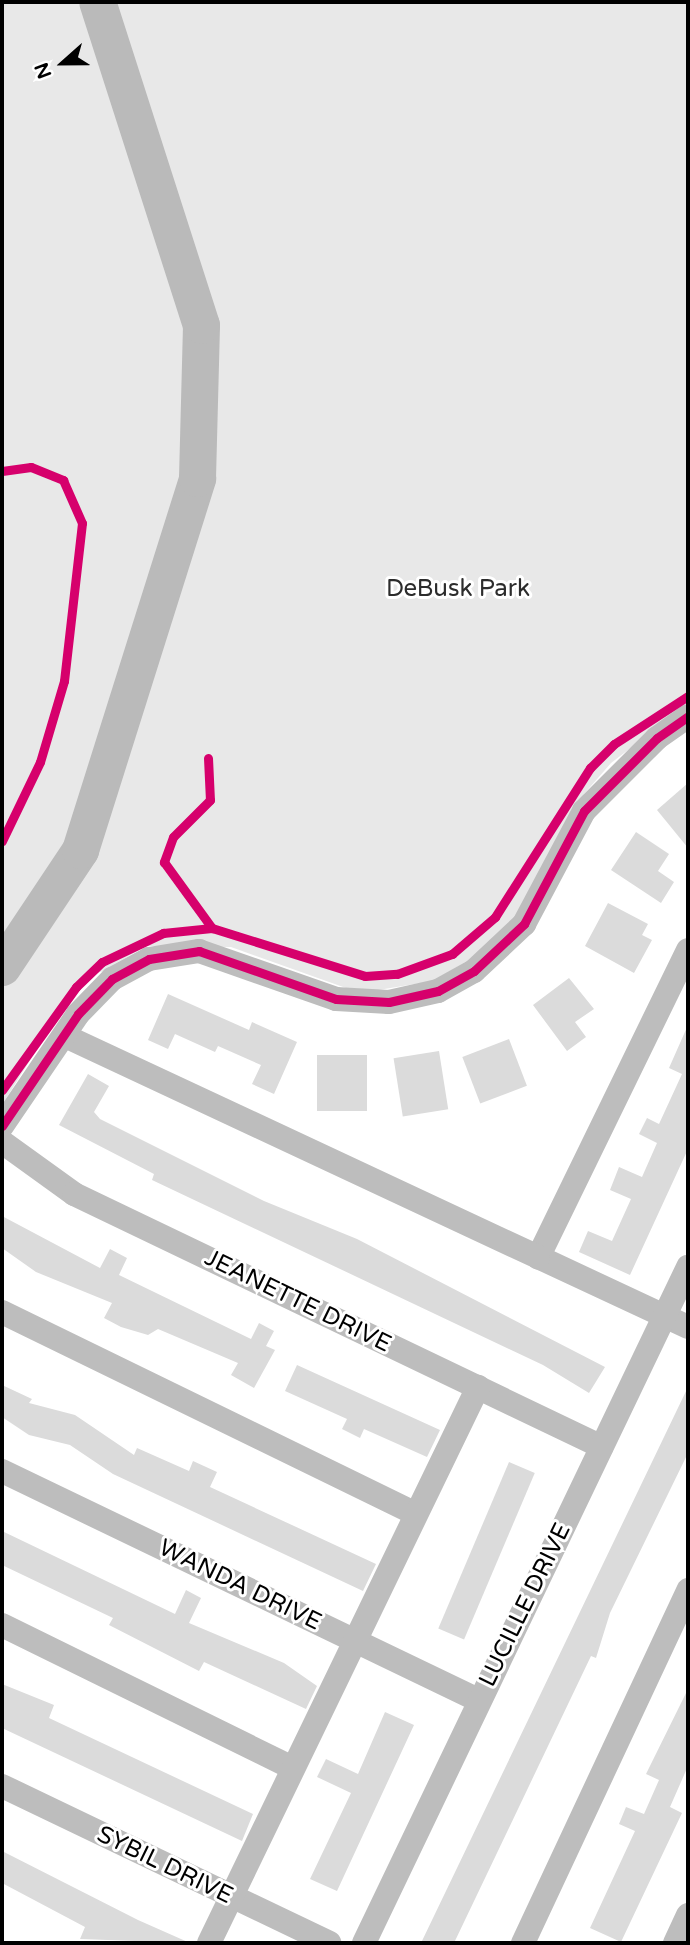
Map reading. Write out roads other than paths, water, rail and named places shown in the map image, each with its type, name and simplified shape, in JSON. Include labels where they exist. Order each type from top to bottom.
[{"type":"street","points":[[2,1126],[65,1036],[112,979],[149,959],[199,951],[336,999],[389,1002],[438,991],[474,971],[524,924],[584,811],[657,738],[688,716]]},
{"type":"street","points":[[538,1257],[688,950]]},
{"type":"street","points":[[65,1036],[688,1328]]},
{"type":"street","name":"JEANETTE DRIVE","points":[[2,1142],[74,1194],[602,1447]]},
{"type":"street","name":"LUCILLE DRIVE","points":[[364,1943],[478,1700],[688,1268]]},
{"type":"street","points":[[2,1312],[415,1513]]},
{"type":"street","points":[[209,1943],[352,1640],[478,1387]]},
{"type":"street","name":"WANDA DRIVE","points":[[2,1471],[478,1700]]},
{"type":"street","points":[[523,1943],[688,1590]]},
{"type":"street","points":[[2,1625],[293,1768]]},
{"type":"street","name":"SYBIL DRIVE","points":[[2,1786],[329,1943]]},
{"type":"street","points":[[675,1943],[688,1915]]},
{"type":"waterway","points":[[2,967],[80,850],[197,478],[201,325],[97,2]]},
{"type":"park label","name":"DeBusk Park","points":[[458,589]]}]
